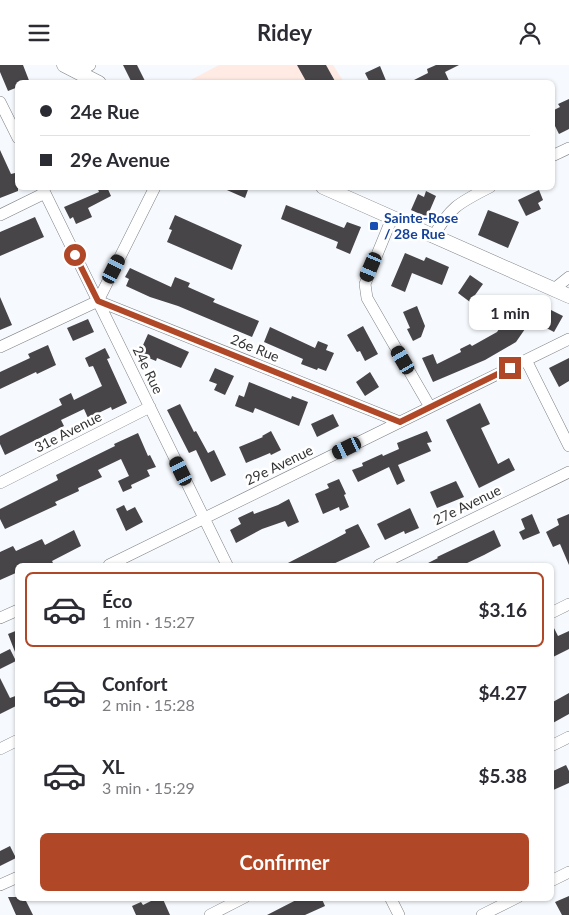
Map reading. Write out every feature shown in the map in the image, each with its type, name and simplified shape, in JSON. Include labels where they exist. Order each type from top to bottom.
[{"type":"street","points":[[64,65],[84,69],[96,80]]},
{"type":"street","points":[[0,102],[15,132]]},
{"type":"street","points":[[555,155],[569,148]]},
{"type":"street","points":[[0,215],[43,190]]},
{"type":"street","name":"24e Rue","points":[[43,190],[226,563]]},
{"type":"street","points":[[0,347],[98,301],[154,190]]},
{"type":"street","points":[[329,190],[569,297]]},
{"type":"street","points":[[433,237],[453,208],[484,190]]},
{"type":"street","points":[[392,218],[364,284],[367,298],[430,407]]},
{"type":"street","points":[[554,289],[569,277]]},
{"type":"street","name":"26e Rue","points":[[98,301],[400,422]]},
{"type":"street","name":"29e Avenue","points":[[113,563],[569,339]]},
{"type":"street","points":[[526,360],[569,446]]},
{"type":"street","name":"31e Avenue","points":[[0,483],[150,407]]},
{"type":"street","name":"27e Avenue","points":[[383,563],[569,472]]},
{"type":"street","points":[[554,612],[569,605]]},
{"type":"street","points":[[0,618],[15,611]]},
{"type":"street","points":[[554,744],[569,737]]},
{"type":"street","points":[[0,749],[15,742]]},
{"type":"street","points":[[554,880],[569,872]]},
{"type":"street","points":[[0,885],[15,878]]},
{"type":"street","points":[[210,915],[237,901]]},
{"type":"street","points":[[392,901],[399,915]]},
{"type":"street","points":[[482,915],[510,901]]},
{"type":"shaded area","points":[[219,65],[333,65],[343,80],[191,80]]},
{"type":"building","points":[[0,65],[23,65],[29,80],[15,80],[15,88],[8,91],[0,72]]},
{"type":"building","points":[[123,65],[137,65],[144,80],[130,80]]},
{"type":"building","points":[[297,65],[326,65],[334,80],[305,80]]},
{"type":"building","points":[[436,65],[459,65],[445,72],[449,80],[414,80],[428,73],[427,69]]},
{"type":"building","points":[[380,66],[386,80],[368,80],[365,73]]},
{"type":"building","points":[[569,99],[569,129],[559,134],[555,126],[555,110],[560,107],[558,104]]},
{"type":"building","points":[[0,150],[11,174],[15,173],[15,190],[18,191],[0,198]]},
{"type":"building","points":[[98,190],[108,190],[111,196],[88,208],[92,217],[76,224],[73,217],[70,219],[64,207],[99,192]]},
{"type":"building","points":[[227,190],[248,190],[245,198]]},
{"type":"building","points":[[539,190],[543,200],[538,203],[541,209],[526,216],[518,200]]},
{"type":"building","points":[[426,191],[436,196],[427,217],[411,210],[418,194],[424,197]]},
{"type":"building","points":[[286,205],[344,228],[347,222],[361,227],[350,254],[336,248],[338,242],[281,219]]},
{"type":"building","points":[[488,210],[519,222],[508,248],[478,235]]},
{"type":"building","points":[[175,215],[242,245],[232,270],[167,242],[172,230],[169,229]]},
{"type":"building","points":[[35,217],[44,237],[0,256],[0,232]]},
{"type":"building","points":[[405,253],[424,261],[426,257],[449,267],[442,285],[412,273],[405,292],[391,286]]},
{"type":"building","points":[[130,268],[171,287],[175,277],[190,283],[188,287],[215,299],[213,302],[259,321],[252,337],[126,286],[129,279],[125,277]]},
{"type":"building","points":[[470,275],[483,284],[470,302],[458,293]]},
{"type":"building","points":[[0,297],[12,325],[0,330]]},
{"type":"building","points":[[541,305],[563,316],[554,332],[533,321]]},
{"type":"building","points":[[417,306],[425,326],[421,337],[413,341],[407,329],[410,328],[403,312]]},
{"type":"building","points":[[507,317],[525,329],[516,342],[485,360],[433,382],[422,358],[433,354],[437,364],[461,352],[460,349],[470,344],[472,346],[497,332]]},
{"type":"building","points":[[88,319],[94,332],[73,341],[67,328]]},
{"type":"building","points":[[363,326],[378,354],[365,361],[360,351],[357,352],[347,335]]},
{"type":"building","points":[[270,327],[315,348],[318,341],[328,345],[326,350],[334,353],[326,371],[301,364],[303,359],[264,342]]},
{"type":"building","points":[[148,334],[189,352],[181,368],[157,358],[156,361],[139,354]]},
{"type":"building","points":[[48,345],[56,365],[0,389],[0,372],[30,358],[28,354]]},
{"type":"building","points":[[105,348],[110,358],[107,359],[127,403],[112,410],[111,407],[88,418],[84,409],[61,420],[64,426],[5,455],[0,444],[0,436],[62,405],[59,399],[71,393],[74,400],[102,386],[93,366],[89,367],[85,358]]},
{"type":"building","points":[[569,358],[569,381],[559,387],[549,368]]},
{"type":"building","points":[[215,368],[234,376],[225,395],[214,390],[217,384],[209,381]]},
{"type":"building","points":[[370,372],[379,387],[365,396],[356,382]]},
{"type":"building","points":[[249,382],[291,399],[292,396],[308,402],[299,426],[255,408],[253,413],[235,406],[239,395],[244,397]]},
{"type":"building","points":[[480,403],[490,424],[481,428],[498,464],[509,458],[515,470],[479,488],[446,420]]},
{"type":"building","points":[[180,404],[194,432],[196,431],[208,453],[214,450],[226,475],[211,482],[196,450],[189,453],[167,410]]},
{"type":"building","points":[[333,414],[339,426],[317,437],[311,424]]},
{"type":"building","points":[[271,431],[281,450],[246,463],[239,447],[263,437]]},
{"type":"building","points":[[427,431],[432,442],[427,443],[431,451],[398,465],[405,481],[397,485],[389,467],[358,482],[352,470],[363,466],[362,463],[382,454],[383,456],[399,449],[397,443]]},
{"type":"building","points":[[138,433],[148,456],[150,455],[156,467],[147,470],[150,476],[131,485],[132,488],[123,492],[118,481],[129,476],[121,459],[98,470],[102,477],[78,488],[79,491],[55,502],[57,505],[5,529],[0,519],[0,509],[58,480],[56,475]]},
{"type":"building","points":[[339,479],[346,494],[344,495],[349,507],[340,511],[339,507],[323,514],[315,494],[329,488],[327,484]]},
{"type":"building","points":[[456,481],[464,497],[437,508],[430,492]]},
{"type":"building","points":[[289,499],[299,522],[288,527],[285,521],[262,529],[236,543],[230,530],[241,524],[238,518],[253,511],[254,514]]},
{"type":"building","points":[[124,505],[127,511],[135,507],[143,522],[126,531],[116,509]]},
{"type":"building","points":[[410,508],[419,528],[405,534],[404,531],[385,540],[377,524]]},
{"type":"building","points":[[532,514],[540,533],[523,540],[519,532],[525,529],[521,519]]},
{"type":"building","points":[[569,514],[569,565],[560,544],[553,547],[546,532],[559,525],[557,519]]},
{"type":"building","points":[[358,524],[370,547],[335,563],[288,563],[346,533],[345,530]]},
{"type":"building","points":[[74,530],[81,546],[52,561],[53,563],[15,563],[15,573],[0,580],[0,552],[13,546],[16,551],[42,539],[45,545]]},
{"type":"building","points":[[494,530],[501,546],[467,563],[428,563]]},
{"type":"building","points":[[554,628],[558,636],[569,631],[569,649],[554,656]]},
{"type":"building","points":[[15,631],[15,652],[8,634]]},
{"type":"building","points":[[10,649],[15,662],[0,669],[0,654]]},
{"type":"building","points":[[0,678],[10,698],[15,696],[15,706],[0,714]]},
{"type":"building","points":[[569,693],[569,714],[554,722],[554,701]]},
{"type":"building","points":[[566,765],[569,771],[569,783],[554,790],[554,771]]},
{"type":"building","points":[[10,846],[15,858],[0,866],[0,851]]},
{"type":"building","points":[[569,896],[569,915],[562,915],[555,902]]},
{"type":"building","points":[[8,897],[15,897],[15,901],[26,901],[33,915],[16,915]]},
{"type":"building","points":[[151,901],[164,901],[170,915],[136,915],[132,906],[141,902],[143,905]]},
{"type":"building","points":[[294,901],[323,901],[325,906],[305,915],[267,915]]},
{"type":"place","name":"Sainte-Rose / 28e Rue","points":[[374,226]]},
{"type":"route","points":[[75,255],[98,301],[400,422],[510,368]]}]
